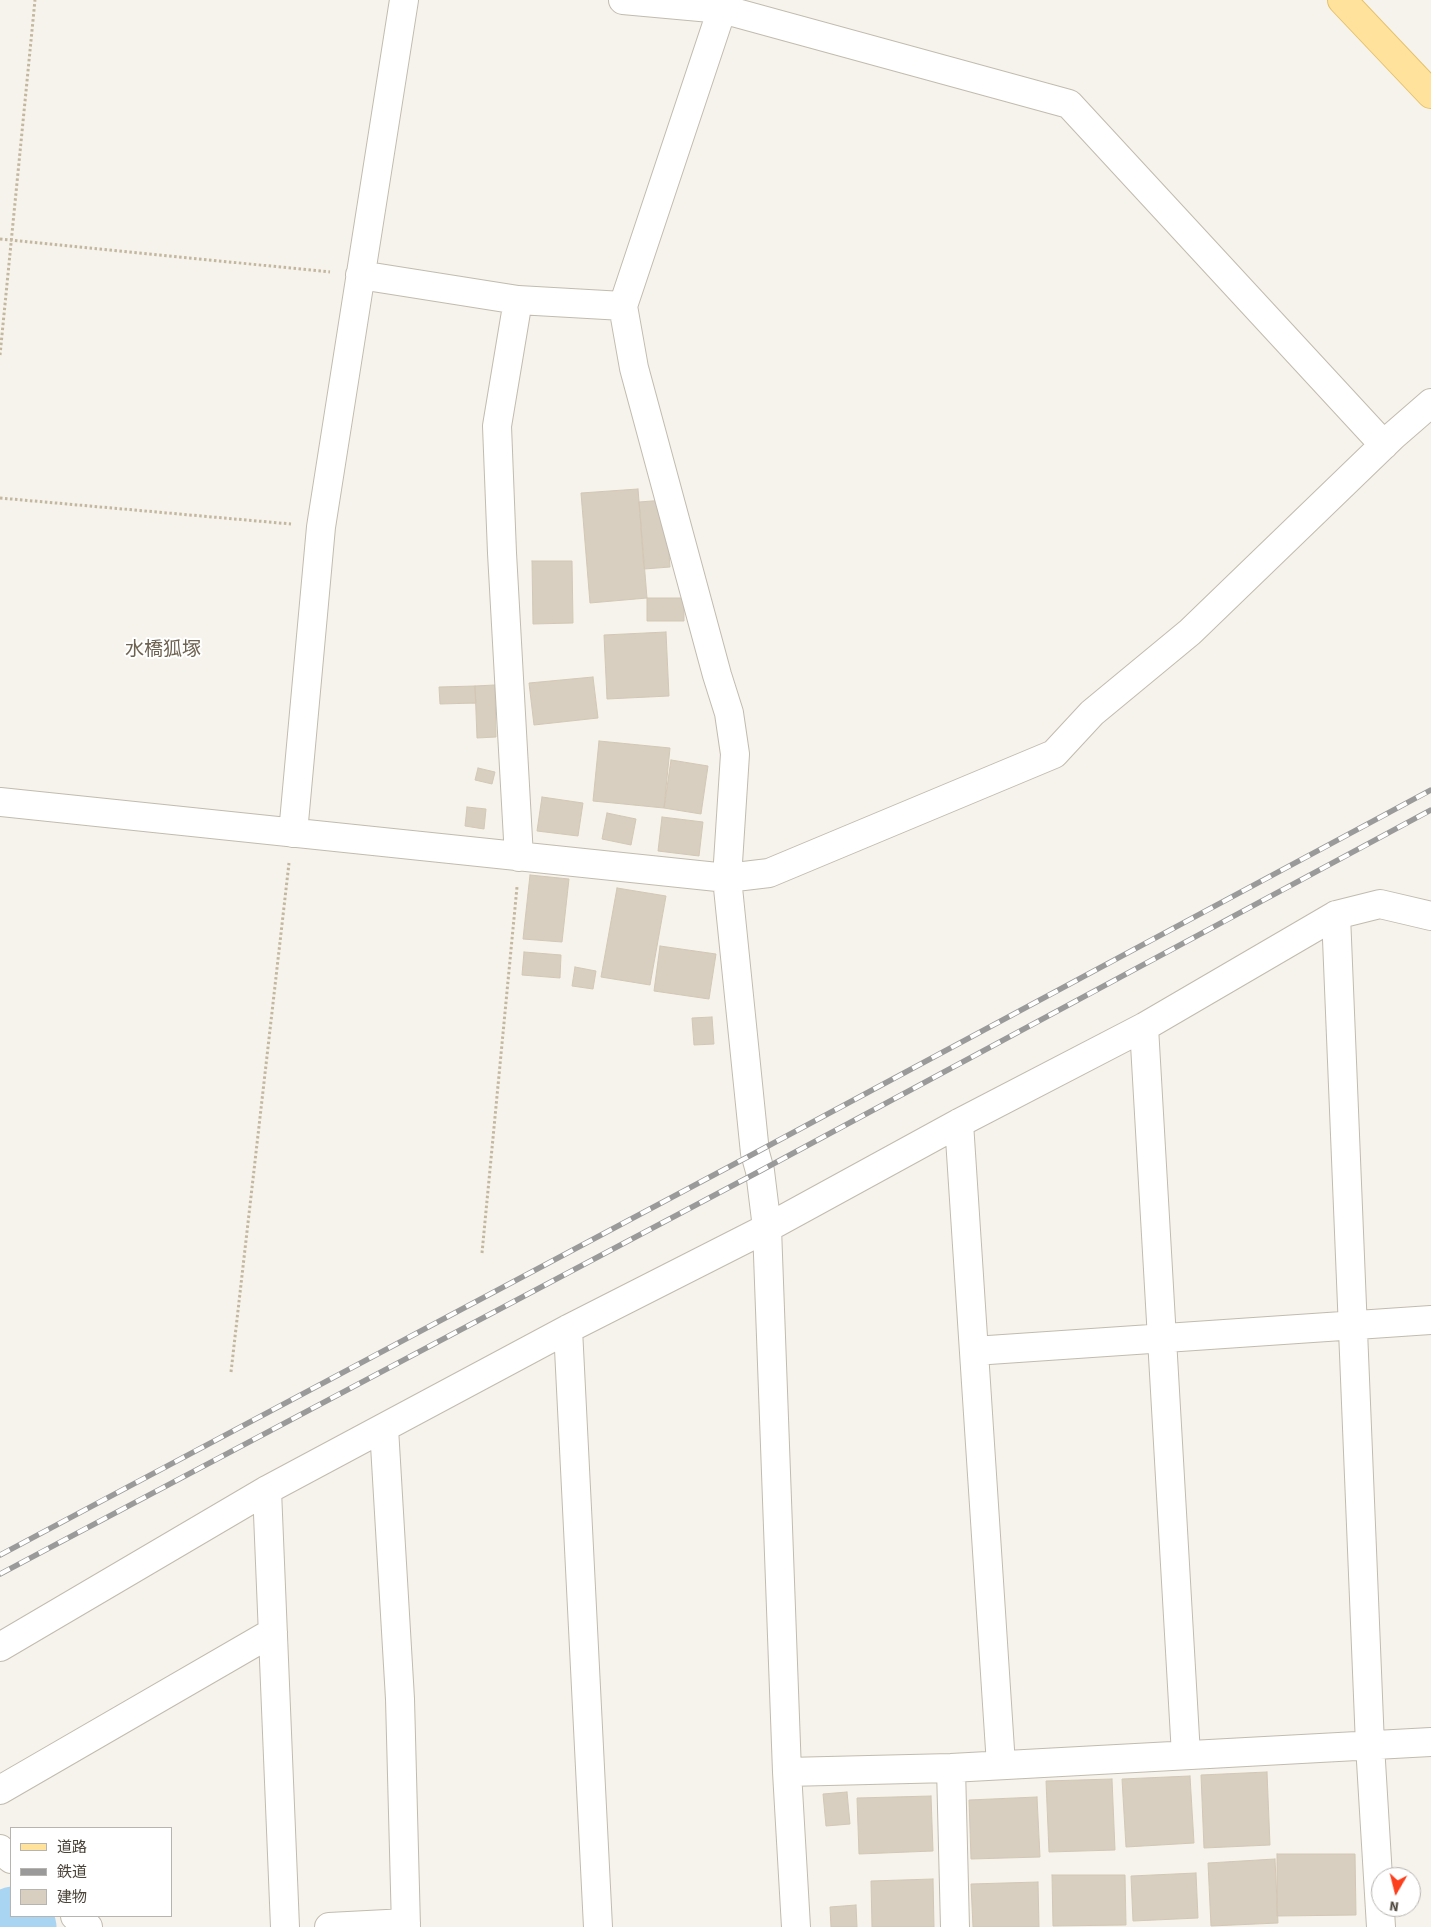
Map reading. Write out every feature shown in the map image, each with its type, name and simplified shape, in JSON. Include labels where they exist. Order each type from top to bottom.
[{"type":"main road","points":[[1342,0],[1431,94]]},
{"type":"street","points":[[292,833],[320,527],[404,0]]},
{"type":"street","points":[[623,0],[723,4],[1070,104],[1384,445]]},
{"type":"street","points":[[723,4],[623,306],[634,368],[729,713],[735,754],[727,878],[755,1153],[760,1171],[767,1228],[787,1772],[796,1927]]},
{"type":"street","points":[[360,275],[518,300],[623,306]]},
{"type":"street","points":[[518,300],[497,426],[520,857]]},
{"type":"street","points":[[0,802],[727,878],[769,872],[1054,754],[1092,713],[1190,632],[1384,445],[1431,403]]},
{"type":"street","points":[[0,1647],[267,1490],[568,1329],[767,1228],[959,1123],[1144,1027],[1336,915],[1380,904],[1431,916]]},
{"type":"street","points":[[1336,915],[1370,1745],[1381,1927]]},
{"type":"street","points":[[1144,1027],[1186,1754]]},
{"type":"street","points":[[959,1123],[1001,1765]]},
{"type":"street","points":[[974,1351],[1431,1320]]},
{"type":"street","points":[[568,1329],[598,1927]]},
{"type":"street","points":[[329,1927],[406,1925],[400,1699],[384,1428]]},
{"type":"street","points":[[267,1490],[285,1927]]},
{"type":"street","points":[[0,1790],[273,1632]]},
{"type":"street","points":[[787,1772],[951,1768],[1431,1742]]},
{"type":"street","points":[[951,1768],[955,1927]]},
{"type":"street","points":[[0,1848],[10,1858]]},
{"type":"street","points":[[76,1917],[88,1927]]},
{"type":"path","points":[[0,355],[35,0]]},
{"type":"path","points":[[0,239],[360,275]]},
{"type":"path","points":[[0,498],[320,527]]},
{"type":"path","points":[[231,1372],[292,833]]},
{"type":"path","points":[[482,1253],[520,857]]},
{"type":"building","points":[[638,489],[647,598],[590,603],[581,493]]},
{"type":"building","points":[[665,500],[670,567],[644,569],[639,502]]},
{"type":"building","points":[[532,561],[572,561],[573,623],[533,624]]},
{"type":"building","points":[[647,598],[684,598],[684,621],[647,621]]},
{"type":"building","points":[[666,632],[669,696],[607,699],[604,635]]},
{"type":"building","points":[[593,677],[598,718],[534,725],[529,683]]},
{"type":"building","points":[[495,685],[496,737],[477,738],[475,686]]},
{"type":"building","points":[[475,686],[476,703],[440,704],[439,687]]},
{"type":"building","points":[[599,741],[670,748],[664,808],[593,801]]},
{"type":"building","points":[[671,760],[708,766],[701,814],[664,808]]},
{"type":"building","points":[[478,768],[495,772],[492,784],[475,780]]},
{"type":"building","points":[[542,797],[583,803],[578,836],[537,831]]},
{"type":"building","points":[[467,807],[486,809],[484,829],[465,826]]},
{"type":"building","points":[[607,813],[636,819],[631,845],[602,839]]},
{"type":"building","points":[[662,817],[703,822],[699,856],[658,851]]},
{"type":"building","points":[[530,875],[569,879],[562,942],[523,939]]},
{"type":"building","points":[[617,888],[666,896],[650,985],[601,977]]},
{"type":"building","points":[[660,946],[716,954],[709,999],[654,991]]},
{"type":"building","points":[[524,952],[561,955],[560,978],[522,975]]},
{"type":"building","points":[[575,967],[596,971],[593,989],[572,986]]},
{"type":"building","points":[[712,1017],[714,1044],[694,1045],[692,1018]]},
{"type":"building","points":[[1267,1772],[1270,1845],[1204,1848],[1201,1775]]},
{"type":"building","points":[[1190,1776],[1194,1843],[1126,1847],[1122,1779]]},
{"type":"building","points":[[1112,1779],[1115,1850],[1049,1852],[1046,1781]]},
{"type":"building","points":[[847,1792],[850,1824],[826,1826],[823,1794]]},
{"type":"building","points":[[931,1796],[933,1851],[859,1854],[857,1798]]},
{"type":"building","points":[[1037,1797],[1040,1857],[971,1859],[969,1800]]},
{"type":"building","points":[[1277,1854],[1355,1854],[1356,1915],[1277,1916]]},
{"type":"building","points":[[1275,1859],[1278,1923],[1211,1926],[1208,1863]]},
{"type":"building","points":[[1196,1873],[1198,1918],[1133,1921],[1131,1876]]},
{"type":"building","points":[[1052,1875],[1125,1875],[1126,1925],[1053,1926]]},
{"type":"building","points":[[933,1879],[934,1927],[872,1927],[871,1881]]},
{"type":"building","points":[[1038,1882],[1039,1927],[973,1927],[971,1884]]},
{"type":"building","points":[[856,1905],[857,1927],[831,1927],[830,1907]]},
{"type":"waterway","points":[[14,1917],[27,1927]]},
{"type":"railway","points":[[0,1555],[1431,790]]},
{"type":"railway","points":[[0,1574],[760,1171],[1431,810]]},
{"type":"district","name":"水橋狐塚","points":[[163,651]]}]
